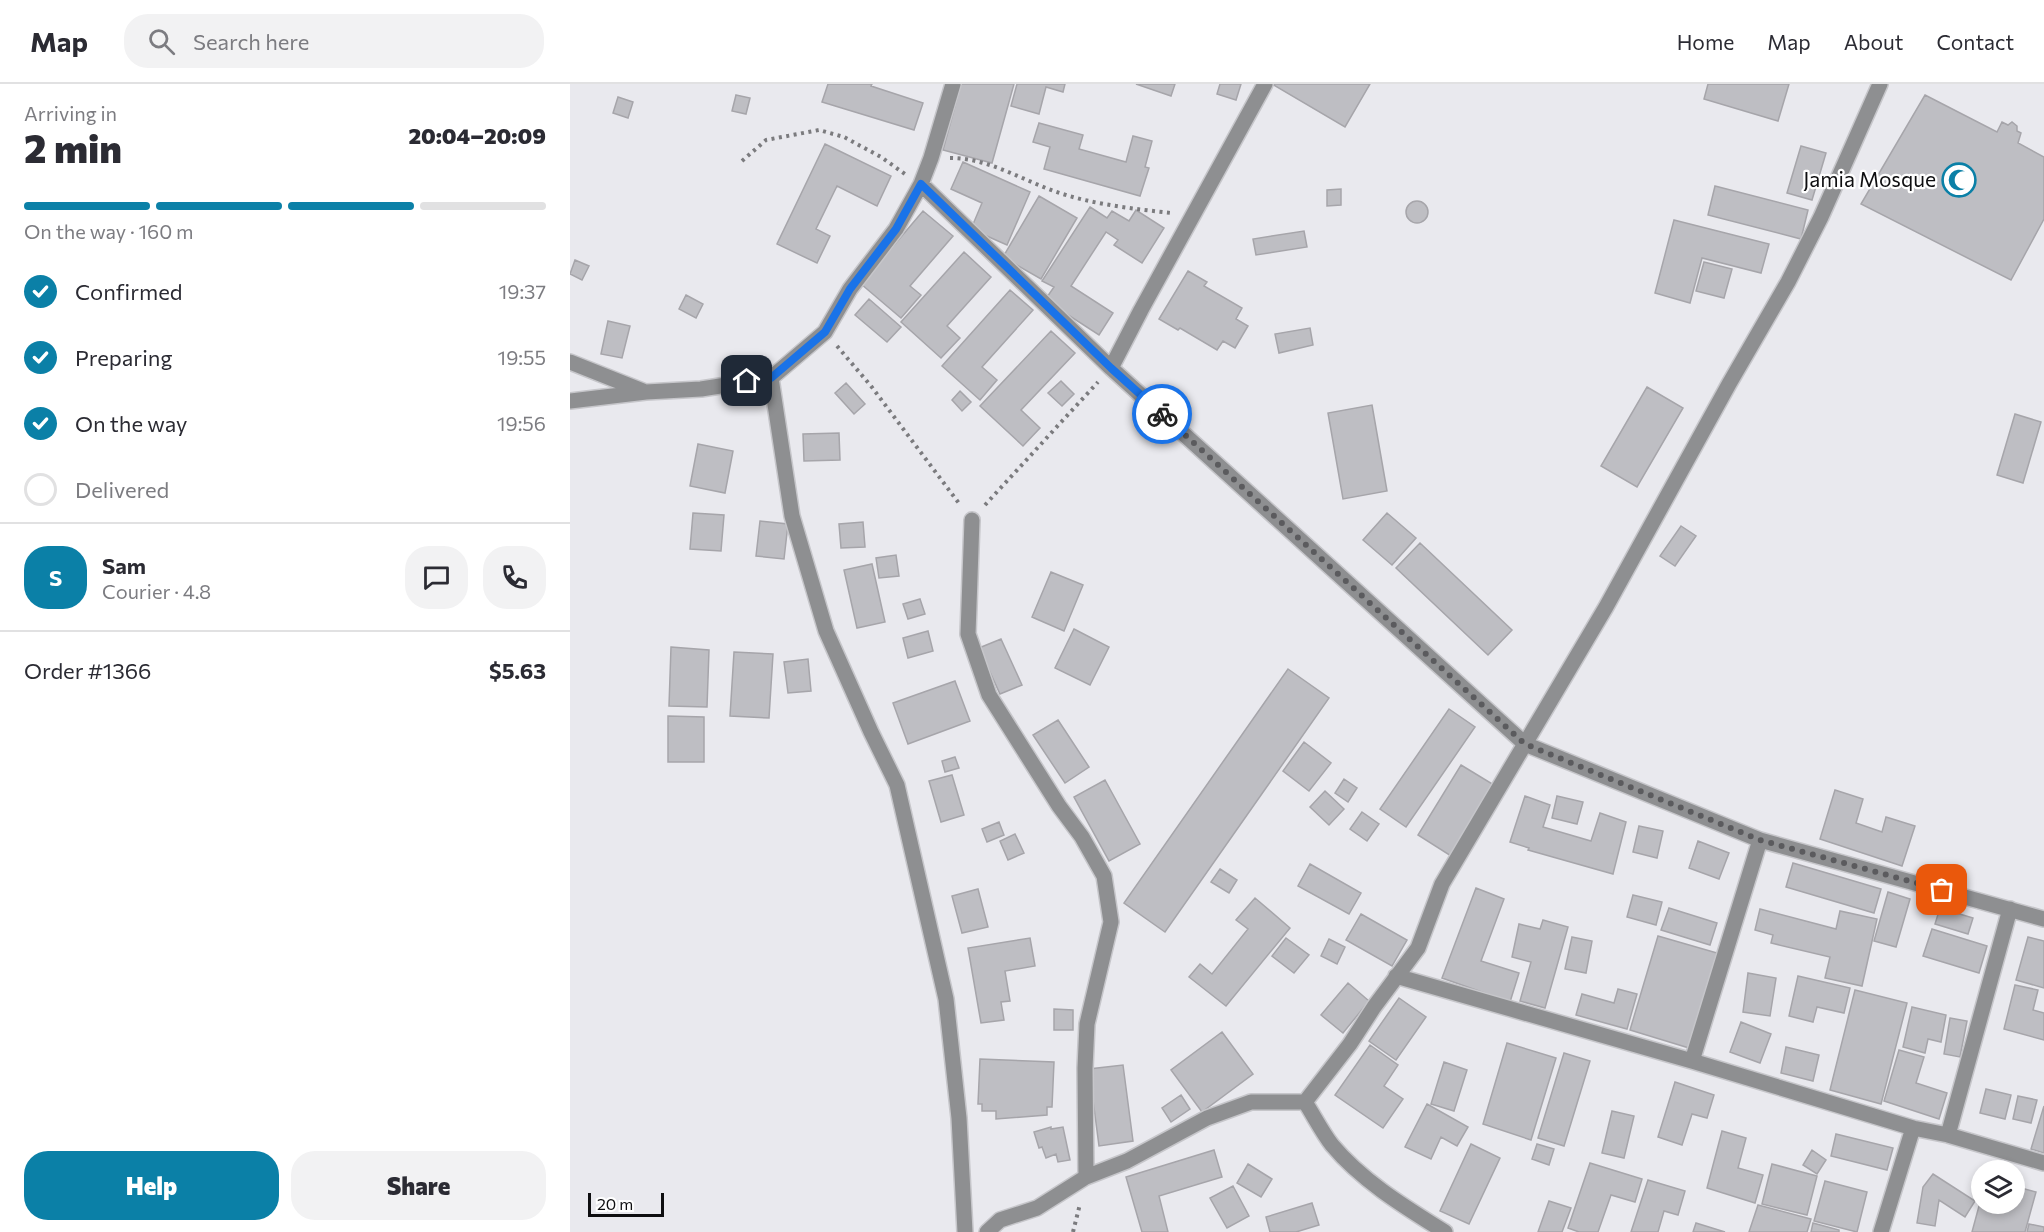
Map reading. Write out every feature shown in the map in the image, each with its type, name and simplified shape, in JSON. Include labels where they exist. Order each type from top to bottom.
[{"type":"street","points":[[570,401],[646,392],[701,389],[771,378],[825,332],[850,289],[896,229],[921,184],[953,84]]},
{"type":"street","points":[[1111,368],[1265,84]]},
{"type":"street","points":[[1305,1102],[1350,1044],[1418,948],[1442,884],[1606,607],[1788,282],[1821,217],[1880,84]]},
{"type":"street","points":[[921,184],[1111,368],[1525,744],[1760,840],[2044,919]]},
{"type":"street","points":[[570,362],[646,392]]},
{"type":"street","points":[[771,378],[792,516],[826,631],[897,785],[946,999],[959,1118],[965,1232]]},
{"type":"street","points":[[972,520],[968,634],[989,695],[1059,806],[1082,837],[1104,876],[1111,922],[1087,1024],[1086,1177]]},
{"type":"street","points":[[1692,1061],[1760,840]]},
{"type":"street","points":[[1948,1135],[2010,909]]},
{"type":"street","points":[[1396,976],[1692,1061],[1913,1128],[1948,1135],[2044,1163]]},
{"type":"street","points":[[987,1232],[1000,1220],[1037,1208],[1086,1177],[1127,1161],[1207,1118],[1251,1102],[1305,1102]]},
{"type":"street","points":[[1305,1102],[1332,1144],[1362,1174],[1445,1232]]},
{"type":"street","points":[[1881,1232],[1913,1128]]},
{"type":"path","points":[[742,161],[766,141],[819,130],[863,147],[921,184]]},
{"type":"path","points":[[931,158],[960,158],[994,166],[1056,192],[1128,208],[1175,214]]},
{"type":"path","points":[[825,332],[872,386],[972,520],[1111,368]]},
{"type":"building","points":[[828,84],[872,84],[871,86],[923,103],[914,130],[822,102]]},
{"type":"building","points":[[961,84],[1014,84],[992,163],[943,150]]},
{"type":"building","points":[[1017,84],[1065,84],[1063,92],[1046,87],[1039,114],[1011,106]]},
{"type":"building","points":[[1136,84],[1175,84],[1171,96]]},
{"type":"building","points":[[1220,84],[1241,84],[1236,100],[1217,94]]},
{"type":"building","points":[[1272,84],[1370,84],[1345,127]]},
{"type":"building","points":[[1708,84],[1789,84],[1778,121],[1704,99]]},
{"type":"building","points":[[736,95],[750,98],[746,114],[732,111]]},
{"type":"building","name":"Jamia Mosque","points":[[1925,95],[1997,132],[2002,122],[2008,125],[2012,122],[2017,126],[2017,131],[2021,133],[2018,143],[2044,157],[2044,219],[2011,280],[1861,204]]},
{"type":"building","points":[[618,97],[633,102],[628,118],[613,113]]},
{"type":"building","points":[[1039,123],[1083,135],[1079,149],[1126,162],[1133,136],[1152,141],[1145,167],[1149,168],[1140,196],[1044,169],[1050,147],[1033,142]]},
{"type":"building","points":[[825,144],[891,176],[877,206],[837,186],[816,229],[830,236],[817,263],[777,244]]},
{"type":"building","points":[[1801,146],[1826,153],[1812,200],[1787,193]]},
{"type":"building","points":[[963,162],[1030,192],[1007,245],[971,229],[982,203],[951,189]]},
{"type":"building","points":[[1715,186],[1808,210],[1801,239],[1708,215]]},
{"type":"building","points":[[1341,189],[1341,205],[1327,206],[1327,190]]},
{"type":"building","points":[[1039,196],[1077,218],[1041,279],[1003,257]]},
{"type":"building","points":[[1413,201],[1421,201],[1428,208],[1428,216],[1421,223],[1413,223],[1406,216],[1406,208]]},
{"type":"building","points":[[1090,207],[1107,218],[1112,211],[1129,221],[1136,210],[1164,228],[1142,263],[1114,245],[1118,240],[1106,232],[1071,286],[1113,313],[1099,335],[1045,300],[1054,287],[1042,281]]},
{"type":"building","points":[[923,211],[953,236],[910,286],[921,295],[901,318],[861,284]]},
{"type":"building","points":[[1674,220],[1769,244],[1761,273],[1702,258],[1690,303],[1655,293]]},
{"type":"building","points":[[1304,231],[1307,247],[1256,255],[1253,239]]},
{"type":"building","points":[[964,252],[991,277],[947,326],[960,338],[941,358],[901,322]]},
{"type":"building","points":[[575,260],[589,266],[582,280],[570,274]]},
{"type":"building","points":[[1704,262],[1732,269],[1724,298],[1696,291]]},
{"type":"building","points":[[1188,271],[1207,282],[1204,286],[1242,308],[1236,319],[1248,326],[1235,348],[1223,341],[1217,350],[1180,328],[1178,330],[1159,319]]},
{"type":"building","points":[[1010,290],[1033,310],[982,367],[997,380],[980,400],[942,366]]},
{"type":"building","points":[[686,295],[703,304],[696,318],[679,309]]},
{"type":"building","points":[[869,299],[901,327],[887,342],[855,315]]},
{"type":"building","points":[[608,321],[630,326],[622,358],[601,354]]},
{"type":"building","points":[[1310,328],[1313,345],[1279,353],[1275,334]]},
{"type":"building","points":[[1051,331],[1075,353],[1021,410],[1040,428],[1023,446],[980,406]]},
{"type":"building","points":[[1061,381],[1074,394],[1062,406],[1048,393]]},
{"type":"building","points":[[846,383],[865,404],[854,414],[835,393]]},
{"type":"building","points":[[1647,387],[1683,408],[1637,487],[1601,466]]},
{"type":"building","points":[[960,391],[971,402],[962,411],[952,400]]},
{"type":"building","points":[[1372,405],[1387,491],[1343,499],[1328,413]]},
{"type":"building","points":[[2015,414],[2041,422],[2023,483],[1997,475]]},
{"type":"building","points":[[839,433],[840,460],[804,461],[803,434]]},
{"type":"building","points":[[698,444],[733,451],[725,493],[690,486]]},
{"type":"building","points":[[693,513],[724,515],[721,551],[690,549]]},
{"type":"building","points":[[1387,513],[1416,538],[1392,565],[1363,540]]},
{"type":"building","points":[[760,521],[788,524],[784,559],[756,556]]},
{"type":"building","points":[[863,522],[865,547],[841,548],[839,524]]},
{"type":"building","points":[[1681,526],[1696,536],[1675,566],[1660,556]]},
{"type":"building","points":[[1420,543],[1512,630],[1488,655],[1396,568]]},
{"type":"building","points":[[896,555],[899,576],[879,578],[876,558]]},
{"type":"building","points":[[872,564],[885,622],[857,628],[844,570]]},
{"type":"building","points":[[1051,572],[1083,585],[1064,631],[1032,617]]},
{"type":"building","points":[[920,599],[925,614],[908,619],[903,604]]},
{"type":"building","points":[[1074,629],[1109,647],[1090,685],[1055,668]]},
{"type":"building","points":[[928,631],[933,651],[908,658],[903,638]]},
{"type":"building","points":[[1001,639],[1022,685],[1000,694],[979,648]]},
{"type":"building","points":[[671,647],[709,650],[707,707],[669,706]]},
{"type":"building","points":[[734,652],[773,654],[769,718],[730,716]]},
{"type":"building","points":[[808,659],[811,691],[788,693],[784,662]]},
{"type":"building","points":[[1288,669],[1329,698],[1165,932],[1124,903]]},
{"type":"building","points":[[955,681],[970,721],[908,744],[893,703]]},
{"type":"building","points":[[1449,709],[1475,727],[1406,827],[1380,809]]},
{"type":"building","points":[[668,716],[704,717],[704,762],[668,762]]},
{"type":"building","points":[[1058,720],[1089,767],[1065,783],[1033,735]]},
{"type":"building","points":[[1304,742],[1331,763],[1309,791],[1283,771]]},
{"type":"building","points":[[955,757],[959,768],[945,772],[942,761]]},
{"type":"building","points":[[1461,765],[1494,785],[1451,856],[1418,835]]},
{"type":"building","points":[[952,775],[964,815],[941,822],[929,781]]},
{"type":"building","points":[[1344,779],[1357,788],[1348,802],[1335,793]]},
{"type":"building","points":[[1105,780],[1140,844],[1109,861],[1074,797]]},
{"type":"building","points":[[1835,790],[1863,799],[1856,823],[1882,832],[1886,817],[1915,826],[1902,866],[1820,839]]},
{"type":"building","points":[[1325,791],[1344,809],[1329,825],[1310,807]]},
{"type":"building","points":[[1525,796],[1550,805],[1543,827],[1591,841],[1600,813],[1626,822],[1613,874],[1528,850],[1529,848],[1510,842]]},
{"type":"building","points":[[1557,796],[1583,802],[1577,824],[1552,818]]},
{"type":"building","points":[[1362,812],[1379,824],[1367,841],[1350,829]]},
{"type":"building","points":[[999,822],[1004,835],[987,842],[982,829]]},
{"type":"building","points":[[1639,826],[1663,831],[1657,858],[1633,852]]},
{"type":"building","points":[[1015,834],[1024,853],[1008,860],[1000,841]]},
{"type":"building","points":[[1698,841],[1729,853],[1719,879],[1689,868]]},
{"type":"building","points":[[1793,863],[1881,889],[1874,913],[1786,887]]},
{"type":"building","points":[[1310,864],[1361,893],[1349,914],[1298,886]]},
{"type":"building","points":[[1220,869],[1237,880],[1229,893],[1211,882]]},
{"type":"building","points":[[1476,888],[1504,899],[1481,961],[1519,973],[1510,1002],[1442,978]]},
{"type":"building","points":[[978,889],[988,927],[962,933],[952,896]]},
{"type":"building","points":[[1888,892],[1910,899],[1896,947],[1874,941]]},
{"type":"building","points":[[1633,895],[1662,902],[1656,925],[1627,917]]},
{"type":"building","points":[[1255,898],[1290,928],[1226,1006],[1189,977],[1200,964],[1212,974],[1248,929],[1236,920]]},
{"type":"building","points":[[1669,908],[1717,923],[1710,945],[1661,930]]},
{"type":"building","points":[[1940,908],[1973,918],[1968,934],[1935,924]]},
{"type":"building","points":[[1760,909],[1836,929],[1840,911],[1877,919],[1862,986],[1825,978],[1830,957],[1771,943],[1773,935],[1755,930]]},
{"type":"building","points":[[1361,914],[1407,940],[1392,966],[1346,940]]},
{"type":"building","points":[[1543,920],[1568,927],[1545,1008],[1520,1001],[1531,962],[1512,957],[1519,924],[1540,929]]},
{"type":"building","points":[[1932,929],[1987,946],[1979,973],[1923,956]]},
{"type":"building","points":[[1658,936],[1717,953],[1689,1048],[1630,1030]]},
{"type":"building","points":[[1572,937],[1592,941],[1586,973],[1565,969]]},
{"type":"building","points":[[2028,937],[2044,941],[2044,988],[2016,980]]},
{"type":"building","points":[[1030,938],[1035,966],[1005,971],[1010,1001],[1001,1002],[1004,1020],[981,1023],[968,948]]},
{"type":"building","points":[[1286,938],[1309,955],[1294,973],[1272,956]]},
{"type":"building","points":[[1329,939],[1345,947],[1337,964],[1321,956]]},
{"type":"building","points":[[1748,973],[1776,978],[1770,1016],[1743,1012]]},
{"type":"building","points":[[1798,976],[1850,988],[1844,1013],[1817,1007],[1813,1022],[1789,1016]]},
{"type":"building","points":[[1348,983],[1369,1001],[1343,1033],[1321,1015]]},
{"type":"building","points":[[2015,985],[2038,990],[2033,1010],[2044,1013],[2044,1040],[2004,1029]]},
{"type":"building","points":[[1618,989],[1637,994],[1627,1029],[1576,1015],[1582,994],[1614,1003]]},
{"type":"building","points":[[1855,990],[1907,1003],[1881,1104],[1830,1090]]},
{"type":"building","points":[[1399,998],[1426,1017],[1396,1060],[1369,1041]]},
{"type":"building","points":[[1912,1007],[1946,1015],[1941,1042],[1928,1039],[1925,1053],[1903,1047]]},
{"type":"building","points":[[1054,1009],[1073,1010],[1073,1030],[1054,1030]]},
{"type":"building","points":[[1950,1018],[1967,1021],[1960,1057],[1944,1054]]},
{"type":"building","points":[[1741,1022],[1771,1034],[1760,1063],[1730,1052]]},
{"type":"building","points":[[1222,1032],[1253,1074],[1202,1112],[1171,1070]]},
{"type":"building","points":[[1507,1043],[1556,1058],[1531,1140],[1483,1124]]},
{"type":"building","points":[[1370,1045],[1398,1065],[1384,1086],[1403,1099],[1383,1128],[1335,1095]]},
{"type":"building","points":[[1786,1047],[1819,1055],[1813,1081],[1781,1073]]},
{"type":"building","points":[[1899,1050],[1924,1057],[1916,1083],[1947,1093],[1939,1119],[1884,1101]]},
{"type":"building","points":[[1564,1053],[1590,1061],[1564,1146],[1538,1138]]},
{"type":"building","points":[[980,1059],[1054,1062],[1052,1107],[1047,1107],[1047,1115],[996,1119],[996,1111],[982,1111],[982,1104],[978,1104]]},
{"type":"building","points":[[1444,1062],[1467,1070],[1454,1111],[1431,1104]]},
{"type":"building","points":[[1123,1065],[1133,1141],[1099,1146],[1089,1069]]},
{"type":"building","points":[[1675,1082],[1714,1095],[1707,1118],[1692,1114],[1682,1145],[1658,1137]]},
{"type":"building","points":[[1986,1089],[2011,1095],[2005,1119],[1980,1113]]},
{"type":"building","points":[[1181,1095],[1190,1109],[1171,1122],[1162,1108]]},
{"type":"building","points":[[2018,1096],[2037,1100],[2031,1123],[2013,1119]]},
{"type":"building","points":[[1427,1104],[1468,1127],[1457,1146],[1441,1137],[1431,1159],[1405,1147]]},
{"type":"building","points":[[2044,1106],[2044,1153],[2031,1149]]},
{"type":"building","points":[[1612,1111],[1634,1116],[1624,1158],[1602,1153]]},
{"type":"building","points":[[1051,1127],[1051,1129],[1063,1127],[1070,1160],[1058,1162],[1056,1154],[1046,1158],[1042,1147],[1039,1148],[1034,1132]]},
{"type":"building","points":[[1722,1131],[1746,1138],[1738,1168],[1763,1175],[1755,1203],[1707,1188]]},
{"type":"building","points":[[1836,1134],[1893,1148],[1887,1170],[1831,1156]]},
{"type":"building","points":[[1471,1144],[1500,1158],[1469,1224],[1440,1211]]},
{"type":"building","points":[[1537,1144],[1554,1149],[1549,1165],[1532,1159]]},
{"type":"building","points":[[1214,1150],[1222,1177],[1159,1196],[1168,1232],[1142,1232],[1126,1177]]},
{"type":"building","points":[[1812,1150],[1826,1160],[1817,1174],[1803,1165]]},
{"type":"building","points":[[1590,1163],[1642,1179],[1635,1202],[1611,1195],[1598,1232],[1579,1232],[1568,1228]]},
{"type":"building","points":[[1248,1164],[1272,1179],[1261,1197],[1237,1183]]},
{"type":"building","points":[[1772,1164],[1817,1176],[1807,1215],[1762,1204]]},
{"type":"building","points":[[1933,1174],[1971,1198],[1971,1207],[1965,1217],[1939,1200],[1935,1226],[1917,1223],[1923,1187]]},
{"type":"building","points":[[1648,1180],[1685,1191],[1678,1215],[1664,1211],[1658,1232],[1631,1232]]},
{"type":"building","points":[[1825,1181],[1867,1192],[1857,1232],[1814,1221]]},
{"type":"building","points":[[1233,1186],[1249,1216],[1227,1228],[1210,1198]]},
{"type":"building","points":[[2025,1189],[2036,1192],[2025,1232],[1972,1232],[1977,1214],[2025,1214]]},
{"type":"building","points":[[1549,1201],[1571,1208],[1562,1232],[1538,1232]]},
{"type":"building","points":[[1312,1203],[1319,1225],[1296,1232],[1270,1232],[1266,1217]]},
{"type":"building","points":[[1758,1205],[1811,1219],[1807,1232],[1749,1232]]},
{"type":"building","points":[[1696,1223],[1725,1232],[1693,1232]]},
{"type":"building","points":[[1813,1223],[1839,1230],[1839,1232],[1811,1232]]},
{"type":"building","points":[[2029,1224],[2044,1227],[2044,1232],[2027,1232]]},
{"type":"way so far","points":[[1162,414],[1525,744],[1760,840],[1942,890]]},
{"type":"place","name":"Jamia Mosque","points":[[1959,180]]},
{"type":"route","points":[[747,381],[771,378],[825,332],[850,289],[896,229],[921,184],[1111,368],[1162,414]]}]
